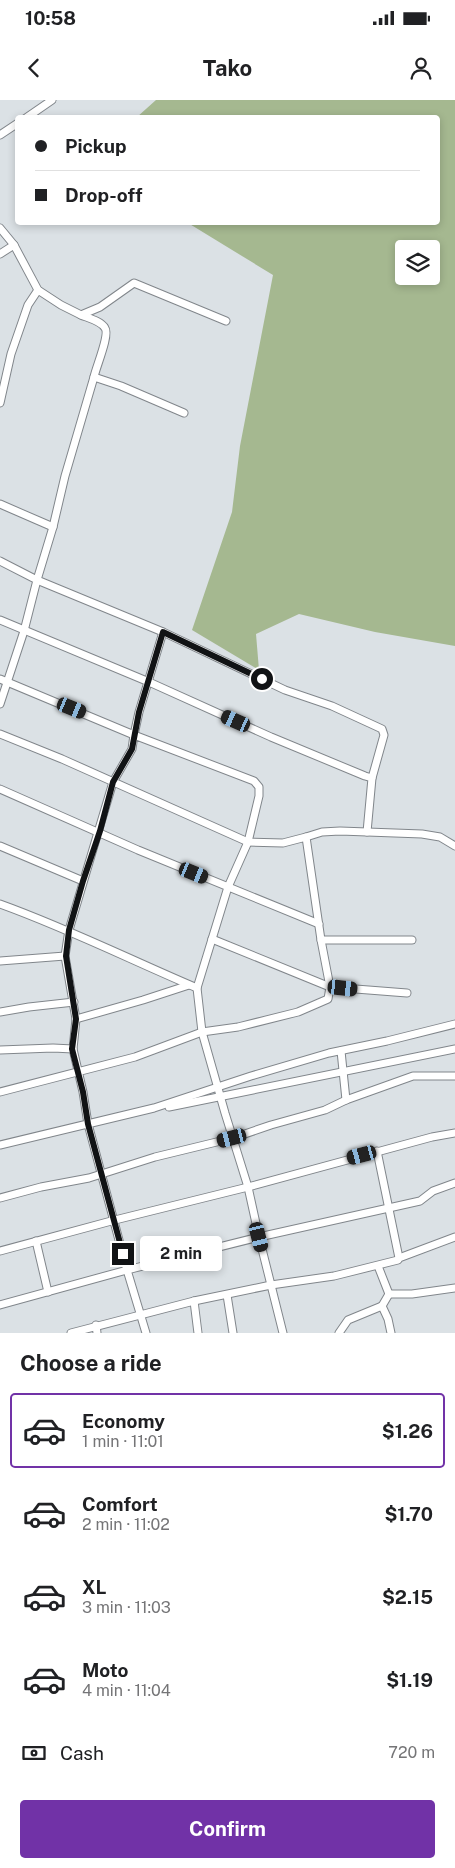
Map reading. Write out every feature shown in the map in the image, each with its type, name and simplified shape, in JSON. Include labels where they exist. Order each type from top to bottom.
[{"type":"street","points":[[30,115],[52,100]]},
{"type":"street","points":[[0,134],[15,125]]},
{"type":"street","points":[[0,228],[14,245],[38,290],[61,305],[100,323],[106,328],[107,336],[65,476],[54,527],[37,580],[24,631],[3,680],[0,704]]},
{"type":"street","points":[[0,254],[14,245]]},
{"type":"street","points":[[81,315],[100,307],[134,284],[226,321]]},
{"type":"street","points":[[0,403],[11,354],[28,305],[38,290]]},
{"type":"street","points":[[94,377],[121,386],[184,413]]},
{"type":"street","points":[[0,504],[54,527]]},
{"type":"street","points":[[0,561],[37,580],[163,632],[284,690],[332,706],[382,730],[384,735],[372,778],[367,832]]},
{"type":"street","points":[[0,620],[149,682],[271,737],[372,778]]},
{"type":"street","points":[[146,1333],[88,1124],[83,1092],[72,1049],[76,1019],[66,956],[69,930],[83,881],[100,831],[113,782],[132,749],[139,712],[163,632]]},
{"type":"street","points":[[3,680],[134,735],[254,781],[259,787],[259,796],[248,842],[228,887],[197,988],[202,1032],[248,1187],[283,1333]]},
{"type":"street","points":[[0,734],[62,759],[248,842],[283,843],[322,832],[367,832],[422,834],[440,837],[455,846]]},
{"type":"street","points":[[0,789],[100,831],[138,850],[319,924]]},
{"type":"street","points":[[0,1092],[135,1057],[202,1032],[238,1027],[314,1006],[328,999],[330,987],[306,837]]},
{"type":"street","points":[[0,846],[83,881]]},
{"type":"street","points":[[0,904],[69,930],[122,956],[166,973],[197,988]]},
{"type":"street","points":[[212,940],[330,987],[407,993]]},
{"type":"street","points":[[321,940],[412,940]]},
{"type":"street","points":[[0,961],[66,956]]},
{"type":"street","points":[[76,1019],[189,985]]},
{"type":"street","points":[[0,1012],[74,1002]]},
{"type":"street","points":[[0,1143],[154,1108],[283,1066],[455,1024]]},
{"type":"street","points":[[0,1050],[72,1049]]},
{"type":"street","points":[[0,1143],[455,1049]]},
{"type":"street","points":[[341,1051],[346,1100]]},
{"type":"street","points":[[0,1198],[102,1175],[155,1157],[232,1138],[270,1125],[326,1110],[346,1100],[413,1076],[455,1076]]},
{"type":"street","points":[[0,1251],[114,1220],[248,1187],[376,1151],[455,1133]]},
{"type":"street","points":[[376,1151],[400,1258]]},
{"type":"street","points":[[0,1305],[127,1270],[259,1237],[420,1201],[432,1192],[455,1183]]},
{"type":"street","points":[[71,1333],[96,1329],[194,1301],[378,1266],[455,1237]]},
{"type":"street","points":[[36,1241],[48,1292]]},
{"type":"street","points":[[378,1266],[389,1294]]},
{"type":"street","points":[[389,1294],[412,1294],[455,1288]]},
{"type":"street","points":[[339,1333],[348,1320],[382,1306],[389,1294]]},
{"type":"street","points":[[227,1295],[233,1333]]},
{"type":"street","points":[[194,1301],[198,1333]]},
{"type":"street","points":[[382,1306],[388,1319],[390,1333]]},
{"type":"green space","points":[[156,100],[455,100],[455,646],[375,632],[299,614],[256,634],[259,670],[192,630],[232,512],[240,446],[273,275],[191,225],[440,225],[440,115],[139,115]]},
{"type":"route","points":[[123,1254],[88,1124],[83,1092],[72,1049],[76,1019],[66,956],[69,930],[100,831],[113,782],[132,749],[139,712],[163,632],[262,679]]}]
